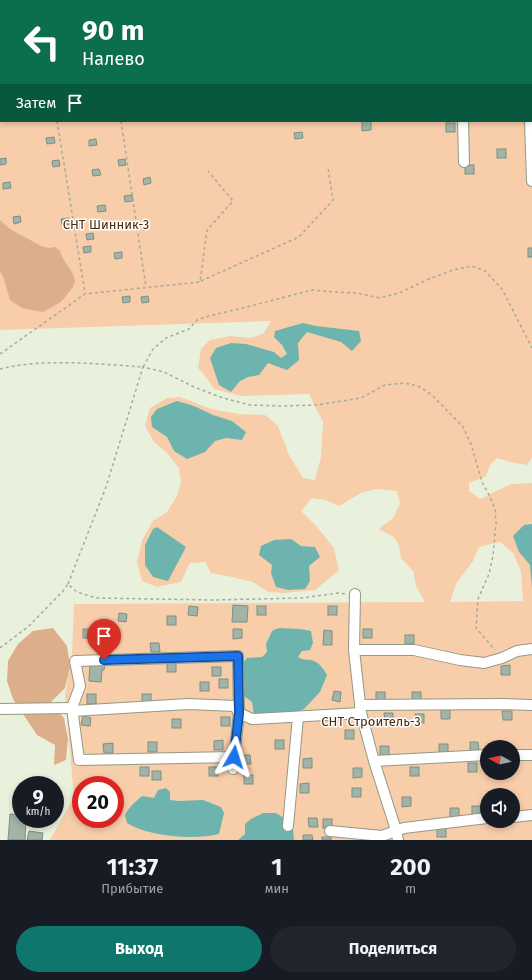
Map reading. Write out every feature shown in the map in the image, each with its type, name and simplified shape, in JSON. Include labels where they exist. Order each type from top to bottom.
[{"type":"lane","points":[[463,122],[464,162]]},
{"type":"lane","points":[[530,122],[532,181]]},
{"type":"lane","points":[[355,594],[354,650],[360,709],[374,761],[397,835]]},
{"type":"lane","points":[[354,650],[414,650],[460,660],[484,663],[502,658],[517,651],[532,649]]},
{"type":"lane","points":[[233,769],[239,713],[238,656],[75,661],[80,686],[72,710],[79,760],[234,757]]},
{"type":"lane","points":[[0,709],[72,710],[188,704],[235,706],[239,713],[252,718],[298,717],[360,709],[504,704],[532,705]]},
{"type":"lane","points":[[288,826],[298,717]]},
{"type":"lane","points":[[374,761],[480,755]]},
{"type":"lane","points":[[520,755],[532,755]]},
{"type":"lane","points":[[520,816],[532,816]]},
{"type":"lane","points":[[330,831],[382,836],[397,835],[404,828],[480,819]]},
{"type":"path","points":[[57,122],[85,294]]},
{"type":"path","points":[[121,122],[146,287]]},
{"type":"path","points":[[0,354],[85,294],[200,282],[299,236],[333,200],[328,168]]},
{"type":"path","points":[[200,282],[207,230],[233,201],[208,171]]},
{"type":"path","points":[[0,648],[29,626],[68,584],[106,487],[143,367],[153,349],[166,338],[189,329],[197,320],[312,290],[357,293],[380,298],[398,293],[453,270],[472,266],[485,271],[502,289],[532,348]]},
{"type":"path","points":[[0,369],[36,364],[84,363],[143,367],[164,372],[194,387],[223,398],[250,405],[317,405],[361,398],[385,385],[404,383],[418,386],[432,395],[463,427],[471,444],[482,482],[495,509],[496,523],[493,556],[489,574],[478,599],[476,628],[502,658]]},
{"type":"path","points":[[68,584],[77,592],[96,598],[212,600],[302,598],[338,593],[355,594]]},
{"type":"green space","points":[[0,122],[532,122],[532,458],[527,465],[497,458],[490,465],[486,476],[469,483],[469,491],[480,499],[511,484],[532,483],[532,840],[50,840],[57,828],[64,828],[64,815],[72,801],[72,828],[124,828],[124,776],[72,776],[65,695],[72,654],[74,604],[425,602],[416,586],[413,571],[401,558],[399,546],[394,537],[379,529],[393,518],[400,504],[397,491],[376,489],[361,493],[339,506],[325,500],[312,498],[301,511],[317,527],[334,548],[339,570],[315,590],[283,593],[268,592],[253,582],[211,573],[205,562],[190,563],[181,582],[157,587],[142,581],[137,563],[142,540],[153,521],[167,512],[177,496],[181,483],[179,468],[167,453],[154,442],[145,426],[150,408],[167,398],[180,397],[211,409],[239,414],[265,415],[278,426],[289,455],[303,478],[315,480],[321,457],[323,422],[309,394],[241,396],[214,389],[198,368],[201,349],[210,340],[230,336],[250,338],[263,334],[271,321],[0,330]],"holes":[[[500,542],[513,553],[521,571],[523,601],[450,602],[456,584],[473,561],[479,547]]]},
{"type":"shaded area","points":[[0,220],[10,229],[41,246],[48,248],[55,247],[60,251],[62,257],[73,274],[75,281],[73,287],[61,302],[43,312],[22,308],[10,300],[0,271]]},
{"type":"shaded area","points":[[53,628],[67,646],[70,667],[65,688],[50,703],[64,718],[68,739],[66,760],[54,765],[55,745],[37,735],[13,699],[7,681],[8,661],[18,644],[33,631]]},
{"type":"water","points":[[303,323],[359,331],[361,341],[352,351],[341,342],[307,332],[298,343],[299,360],[287,370],[268,363],[259,375],[248,377],[240,381],[231,392],[219,385],[210,358],[216,348],[231,343],[246,344],[274,352],[281,358],[287,354],[282,345],[274,337],[275,331]]},
{"type":"water","points":[[177,401],[232,421],[246,432],[242,440],[226,438],[215,441],[205,452],[187,459],[174,451],[167,437],[152,427],[151,417],[157,409]]},
{"type":"water","points":[[532,524],[532,588],[530,565],[519,552],[513,536],[524,525]]},
{"type":"water","points":[[157,527],[186,547],[168,581],[153,577],[145,565],[145,545],[153,529]]},
{"type":"water","points":[[291,539],[301,546],[315,547],[320,557],[309,566],[310,581],[305,589],[288,590],[276,587],[271,573],[272,565],[259,555],[261,546],[274,540]]},
{"type":"water","points":[[280,628],[311,631],[313,643],[310,650],[302,651],[298,657],[316,662],[327,675],[320,692],[304,709],[291,714],[254,715],[252,702],[244,696],[245,685],[241,665],[247,658],[262,657],[267,652],[266,644],[272,631]]},
{"type":"water","points":[[166,788],[170,792],[170,800],[203,800],[221,807],[224,813],[219,834],[198,837],[172,836],[136,828],[127,823],[125,815],[137,800],[142,796],[154,798],[158,790]]},
{"type":"water","points":[[263,813],[276,813],[284,818],[293,829],[294,840],[238,840],[245,834],[245,824]]},
{"type":"building","points":[[362,122],[371,122],[371,130],[362,131]]},
{"type":"building","points":[[446,123],[455,123],[455,132],[446,132]]},
{"type":"building","points":[[302,132],[303,138],[295,139],[294,133]]},
{"type":"building","points":[[54,137],[55,143],[47,144],[46,138]]},
{"type":"building","points":[[96,139],[97,145],[89,146],[89,140]]},
{"type":"building","points":[[497,149],[506,149],[506,158],[497,158]]},
{"type":"building","points":[[6,158],[6,164],[0,165],[0,159]]},
{"type":"building","points":[[125,159],[126,165],[119,166],[118,160]]},
{"type":"building","points":[[59,160],[60,166],[53,167],[52,161]]},
{"type":"building","points":[[465,165],[474,165],[474,174],[465,174]]},
{"type":"building","points":[[99,169],[101,175],[93,176],[92,170]]},
{"type":"building","points":[[150,177],[151,183],[144,185],[143,179]]},
{"type":"building","points":[[10,182],[11,188],[3,189],[3,183]]},
{"type":"building","points":[[132,195],[133,201],[125,202],[124,196]]},
{"type":"building","points":[[105,205],[106,211],[98,212],[97,206]]},
{"type":"building","points":[[20,216],[21,222],[14,224],[13,217]]},
{"type":"building","points":[[69,218],[70,224],[62,225],[61,219]]},
{"type":"building","points":[[134,221],[134,227],[127,229],[126,222]]},
{"type":"building","points":[[93,233],[94,239],[87,240],[86,234]]},
{"type":"building","points":[[91,246],[91,252],[84,253],[83,247]]},
{"type":"building","points":[[528,248],[532,248],[532,257],[528,257]]},
{"type":"building","points":[[122,252],[122,258],[115,259],[114,253]]},
{"type":"building","points":[[130,296],[130,302],[123,303],[122,297]]},
{"type":"building","points":[[148,296],[149,302],[142,303],[141,297]]},
{"type":"building","points":[[233,605],[248,606],[247,622],[232,622]]},
{"type":"building","points":[[189,606],[198,607],[197,616],[188,615]]},
{"type":"building","points":[[257,606],[266,606],[266,615],[257,615]]},
{"type":"building","points":[[328,606],[337,606],[337,615],[328,615]]},
{"type":"building","points":[[119,613],[127,614],[126,622],[118,621]]},
{"type":"building","points":[[167,616],[176,616],[176,625],[167,625]]},
{"type":"building","points":[[83,629],[92,629],[92,638],[83,638]]},
{"type":"building","points":[[233,629],[242,629],[242,638],[233,639]]},
{"type":"building","points":[[363,629],[372,629],[372,638],[363,638]]},
{"type":"building","points":[[324,630],[332,631],[332,645],[323,645]]},
{"type":"building","points":[[405,635],[414,635],[414,644],[405,644]]},
{"type":"building","points":[[150,643],[159,643],[160,652],[151,652]]},
{"type":"building","points":[[90,662],[105,663],[104,670],[102,670],[101,682],[89,681]]},
{"type":"building","points":[[167,663],[176,663],[176,672],[167,672]]},
{"type":"building","points":[[510,665],[510,675],[501,675],[501,666]]},
{"type":"building","points":[[212,667],[221,667],[221,676],[212,676]]},
{"type":"building","points":[[219,679],[228,679],[228,688],[219,688]]},
{"type":"building","points":[[200,682],[209,682],[209,691],[200,691]]},
{"type":"building","points":[[334,691],[341,692],[340,702],[332,700]]},
{"type":"building","points":[[376,692],[385,692],[385,701],[376,701]]},
{"type":"building","points":[[412,692],[421,692],[421,702],[412,702]]},
{"type":"building","points":[[87,694],[96,694],[96,704],[87,704]]},
{"type":"building","points":[[142,694],[151,694],[151,703],[142,703]]},
{"type":"building","points":[[450,709],[450,719],[441,719],[441,710]]},
{"type":"building","points":[[502,711],[512,711],[512,720],[503,720]]},
{"type":"building","points":[[384,713],[393,713],[393,722],[385,723]]},
{"type":"building","points":[[415,714],[424,714],[424,723],[415,723]]},
{"type":"building","points":[[83,716],[91,718],[90,726],[81,725]]},
{"type":"building","points":[[221,717],[230,717],[230,726],[221,726]]},
{"type":"building","points":[[172,719],[181,719],[181,728],[172,728]]},
{"type":"building","points":[[345,730],[354,730],[354,739],[345,739]]},
{"type":"building","points":[[223,740],[223,750],[214,750],[214,741]]},
{"type":"building","points":[[275,740],[284,740],[284,749],[275,749]]},
{"type":"building","points":[[148,742],[157,742],[157,752],[148,752]]},
{"type":"building","points":[[470,742],[478,742],[479,751],[470,751]]},
{"type":"building","points":[[113,743],[113,753],[104,753],[103,744]]},
{"type":"building","points":[[439,744],[448,744],[448,753],[439,753]]},
{"type":"building","points":[[380,746],[389,746],[389,755],[380,756]]},
{"type":"building","points":[[241,755],[250,755],[251,764],[242,764]]},
{"type":"building","points":[[312,758],[312,768],[303,768],[303,759]]},
{"type":"building","points":[[468,763],[477,763],[477,772],[468,772]]},
{"type":"building","points":[[140,767],[149,767],[149,776],[140,776]]},
{"type":"building","points":[[209,767],[218,767],[218,776],[209,776]]},
{"type":"building","points":[[410,767],[419,767],[419,776],[410,776]]},
{"type":"building","points":[[353,768],[362,768],[362,777],[353,778]]},
{"type":"building","points":[[152,771],[161,771],[161,780],[152,780]]},
{"type":"building","points":[[244,775],[253,775],[253,784],[244,784]]},
{"type":"building","points":[[309,783],[309,793],[300,793],[300,784]]},
{"type":"building","points":[[352,788],[361,788],[361,797],[352,797]]},
{"type":"building","points":[[402,797],[411,797],[411,806],[402,807]]},
{"type":"building","points":[[472,806],[480,806],[480,816],[472,816]]},
{"type":"building","points":[[450,808],[459,808],[459,817],[450,818]]},
{"type":"building","points":[[10,814],[12,814],[12,828],[26,828],[25,840],[8,840]]},
{"type":"building","points":[[308,818],[317,818],[318,827],[309,827]]},
{"type":"building","points":[[323,819],[332,819],[332,828],[323,828]]},
{"type":"building","points":[[437,828],[446,828],[446,837],[437,837]]},
{"type":"building","points":[[29,831],[43,833],[42,840],[27,840]]},
{"type":"building","points":[[303,835],[312,835],[313,840],[303,840]]},
{"type":"building","points":[[322,837],[331,837],[331,840],[322,840]]},
{"type":"route","points":[[104,660],[238,656],[239,713],[234,757]]},
{"type":"park label","name":"СНТ Шинник-3","points":[[106,224]]},
{"type":"park label","name":"СНТ Строитель-3","points":[[371,721]]}]
